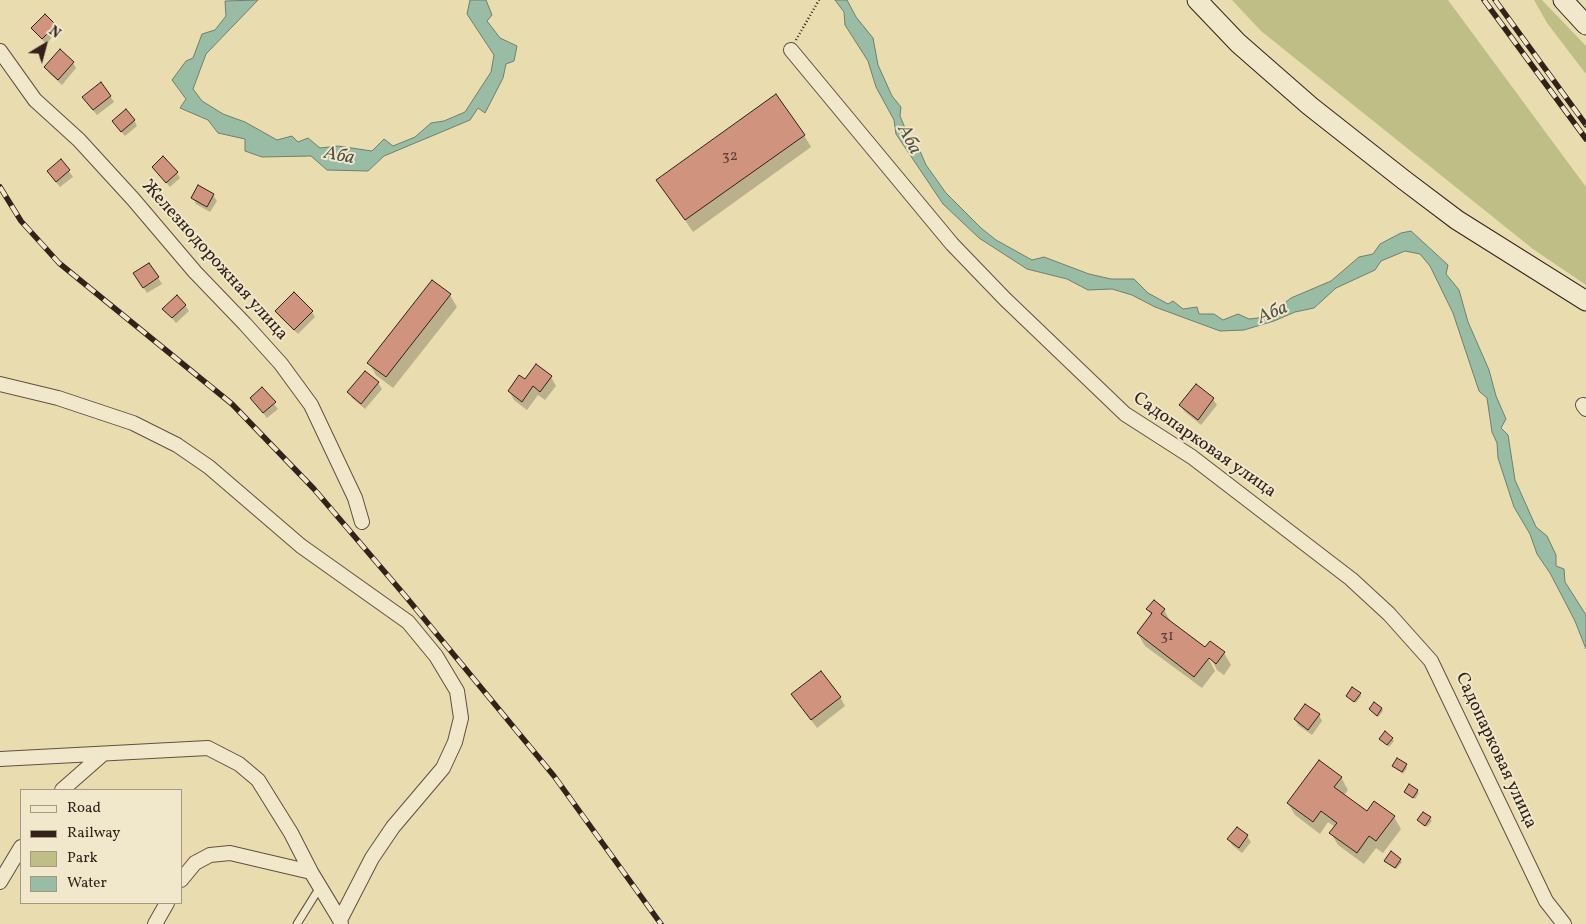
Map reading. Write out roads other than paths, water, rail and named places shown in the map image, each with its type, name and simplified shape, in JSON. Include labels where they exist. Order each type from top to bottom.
[{"type":"main road","points":[[1197,0],[1238,43],[1310,106],[1404,180],[1456,220],[1586,301]]},
{"type":"main road","points":[[1563,0],[1586,25]]},
{"type":"street","name":"Садопарковая улица","points":[[791,50],[952,244],[1005,299],[1125,414],[1192,457],[1351,579],[1389,614],[1431,661],[1546,901],[1564,924]]},
{"type":"street","name":"Железнодорожная улица","points":[[0,51],[34,100],[79,140],[196,272],[281,364],[315,413],[356,498],[362,522]]},
{"type":"street","points":[[0,384],[58,398],[133,423],[177,445],[208,467],[301,546],[408,622],[436,656],[457,691],[461,718],[455,742],[443,768],[393,827],[372,858],[340,922]]},
{"type":"street","points":[[0,759],[208,748],[238,764],[258,780],[291,833],[340,922]]},
{"type":"street","points":[[63,789],[103,754]]},
{"type":"street","points":[[0,882],[20,849]]},
{"type":"street","points":[[182,879],[195,863],[210,855],[230,853],[311,872]]},
{"type":"street","points":[[155,924],[166,904]]},
{"type":"lane","points":[[297,924],[320,887]]},
{"type":"water","name":"Аба","points":[[258,0],[206,54],[193,89],[202,101],[223,114],[245,122],[277,140],[292,136],[298,142],[308,138],[320,148],[338,146],[372,151],[384,139],[393,146],[415,137],[431,123],[444,121],[465,112],[491,72],[494,55],[467,14],[470,0],[486,0],[492,15],[487,21],[500,38],[517,46],[514,61],[506,64],[503,78],[485,113],[478,108],[470,120],[384,156],[368,171],[327,170],[311,156],[262,157],[245,151],[245,139],[218,133],[208,120],[180,108],[186,99],[172,80],[186,61],[193,58],[202,34],[215,30],[226,16],[225,1]]},
{"type":"water","name":"Аба","points":[[835,0],[847,0],[856,17],[873,38],[878,65],[892,96],[901,107],[900,116],[913,147],[920,151],[926,165],[946,193],[981,228],[996,240],[1032,260],[1044,257],[1089,274],[1111,279],[1134,279],[1148,293],[1168,304],[1173,301],[1183,309],[1197,307],[1199,314],[1214,314],[1223,320],[1238,314],[1249,319],[1258,318],[1276,310],[1291,298],[1331,281],[1359,257],[1373,254],[1380,244],[1401,233],[1411,231],[1448,265],[1446,274],[1459,290],[1468,322],[1489,370],[1496,396],[1506,419],[1501,428],[1508,435],[1515,480],[1536,527],[1547,536],[1556,555],[1556,566],[1564,569],[1565,582],[1586,615],[1586,649],[1575,621],[1550,573],[1537,554],[1530,534],[1514,507],[1498,458],[1497,443],[1492,432],[1487,398],[1479,391],[1453,313],[1430,266],[1420,254],[1405,251],[1381,261],[1375,270],[1336,288],[1314,308],[1295,312],[1244,330],[1220,331],[1155,307],[1132,295],[1112,289],[1088,290],[1067,279],[1027,269],[979,238],[943,204],[896,134],[894,120],[876,87],[868,61],[845,25],[844,12]]},
{"type":"railway","points":[[1484,0],[1586,139]]},
{"type":"railway","points":[[1495,0],[1586,125]]},
{"type":"railway","points":[[0,187],[21,221],[59,263],[232,404],[314,489],[554,776],[661,924]]}]
